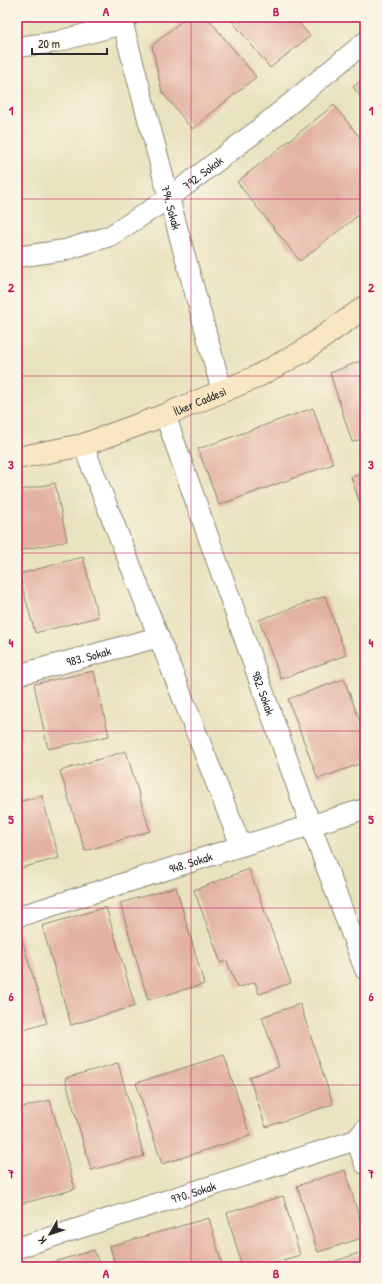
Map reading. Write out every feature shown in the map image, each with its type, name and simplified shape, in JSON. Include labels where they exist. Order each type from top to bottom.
[{"type":"main road","name":"İlker Caddesi","points":[[17,458],[83,445],[165,415],[254,378],[302,352],[365,307]]},
{"type":"street","points":[[17,47],[56,42],[124,19]]},
{"type":"street","name":"794. Sokak","points":[[124,19],[169,198],[222,391]]},
{"type":"street","name":"792. Sokak","points":[[17,257],[65,250],[110,236],[169,198],[258,130],[365,42]]},
{"type":"street","name":"982. Sokak","points":[[165,415],[311,826],[365,970]]},
{"type":"street","points":[[83,445],[160,637],[241,846]]},
{"type":"street","name":"983. Sokak","points":[[17,675],[160,637]]},
{"type":"street","name":"948. Sokak","points":[[17,917],[241,846],[365,809]]},
{"type":"street","points":[[360,1135],[365,1164]]},
{"type":"street","name":"970. Sokak","points":[[17,1248],[360,1135]]},
{"type":"building","points":[[186,17],[207,17],[256,77],[192,129],[162,92],[152,46]]},
{"type":"building","points":[[229,17],[294,17],[310,36],[270,68]]},
{"type":"building","points":[[365,77],[365,102],[353,87]]},
{"type":"building","points":[[334,105],[365,144],[365,210],[300,261],[237,182]]},
{"type":"building","points":[[365,359],[365,438],[352,442],[330,373]]},
{"type":"building","points":[[313,408],[333,464],[219,505],[198,449]]},
{"type":"building","points":[[365,473],[365,518],[351,477]]},
{"type":"building","points":[[55,483],[67,541],[17,551],[17,491]]},
{"type":"building","points":[[83,557],[98,617],[35,633],[19,574]]},
{"type":"building","points":[[325,596],[346,655],[281,679],[259,620]]},
{"type":"building","points":[[94,671],[109,736],[48,749],[34,684]]},
{"type":"building","points":[[344,679],[365,735],[365,762],[318,779],[288,699]]},
{"type":"building","points":[[17,722],[22,737],[17,738]]},
{"type":"building","points":[[17,743],[21,757],[17,759]]},
{"type":"building","points":[[126,751],[150,831],[85,851],[60,771]]},
{"type":"building","points":[[42,796],[59,858],[17,869],[17,802]]},
{"type":"building","points":[[249,869],[291,983],[259,994],[255,982],[237,988],[227,961],[221,963],[194,890]]},
{"type":"building","points":[[176,887],[204,984],[148,1000],[120,903]]},
{"type":"building","points":[[106,907],[135,1006],[71,1025],[42,926]]},
{"type":"building","points":[[20,933],[47,1023],[17,1032],[17,934]]},
{"type":"building","points":[[300,1004],[333,1104],[266,1127],[249,1077],[279,1067],[262,1017]]},
{"type":"building","points":[[224,1055],[250,1136],[162,1164],[136,1083]]},
{"type":"building","points":[[118,1063],[144,1156],[91,1170],[65,1078]]},
{"type":"building","points":[[50,1100],[75,1189],[17,1205],[17,1109]]},
{"type":"building","points":[[345,1170],[365,1237],[318,1252],[297,1186]]},
{"type":"building","points":[[283,1196],[300,1255],[258,1267],[242,1267],[227,1213]]},
{"type":"building","points":[[209,1218],[222,1264],[211,1267],[116,1267],[110,1246]]},
{"type":"building","points":[[94,1250],[100,1267],[43,1267],[43,1265]]},
{"type":"building","points":[[365,1251],[365,1267],[318,1267]]}]
